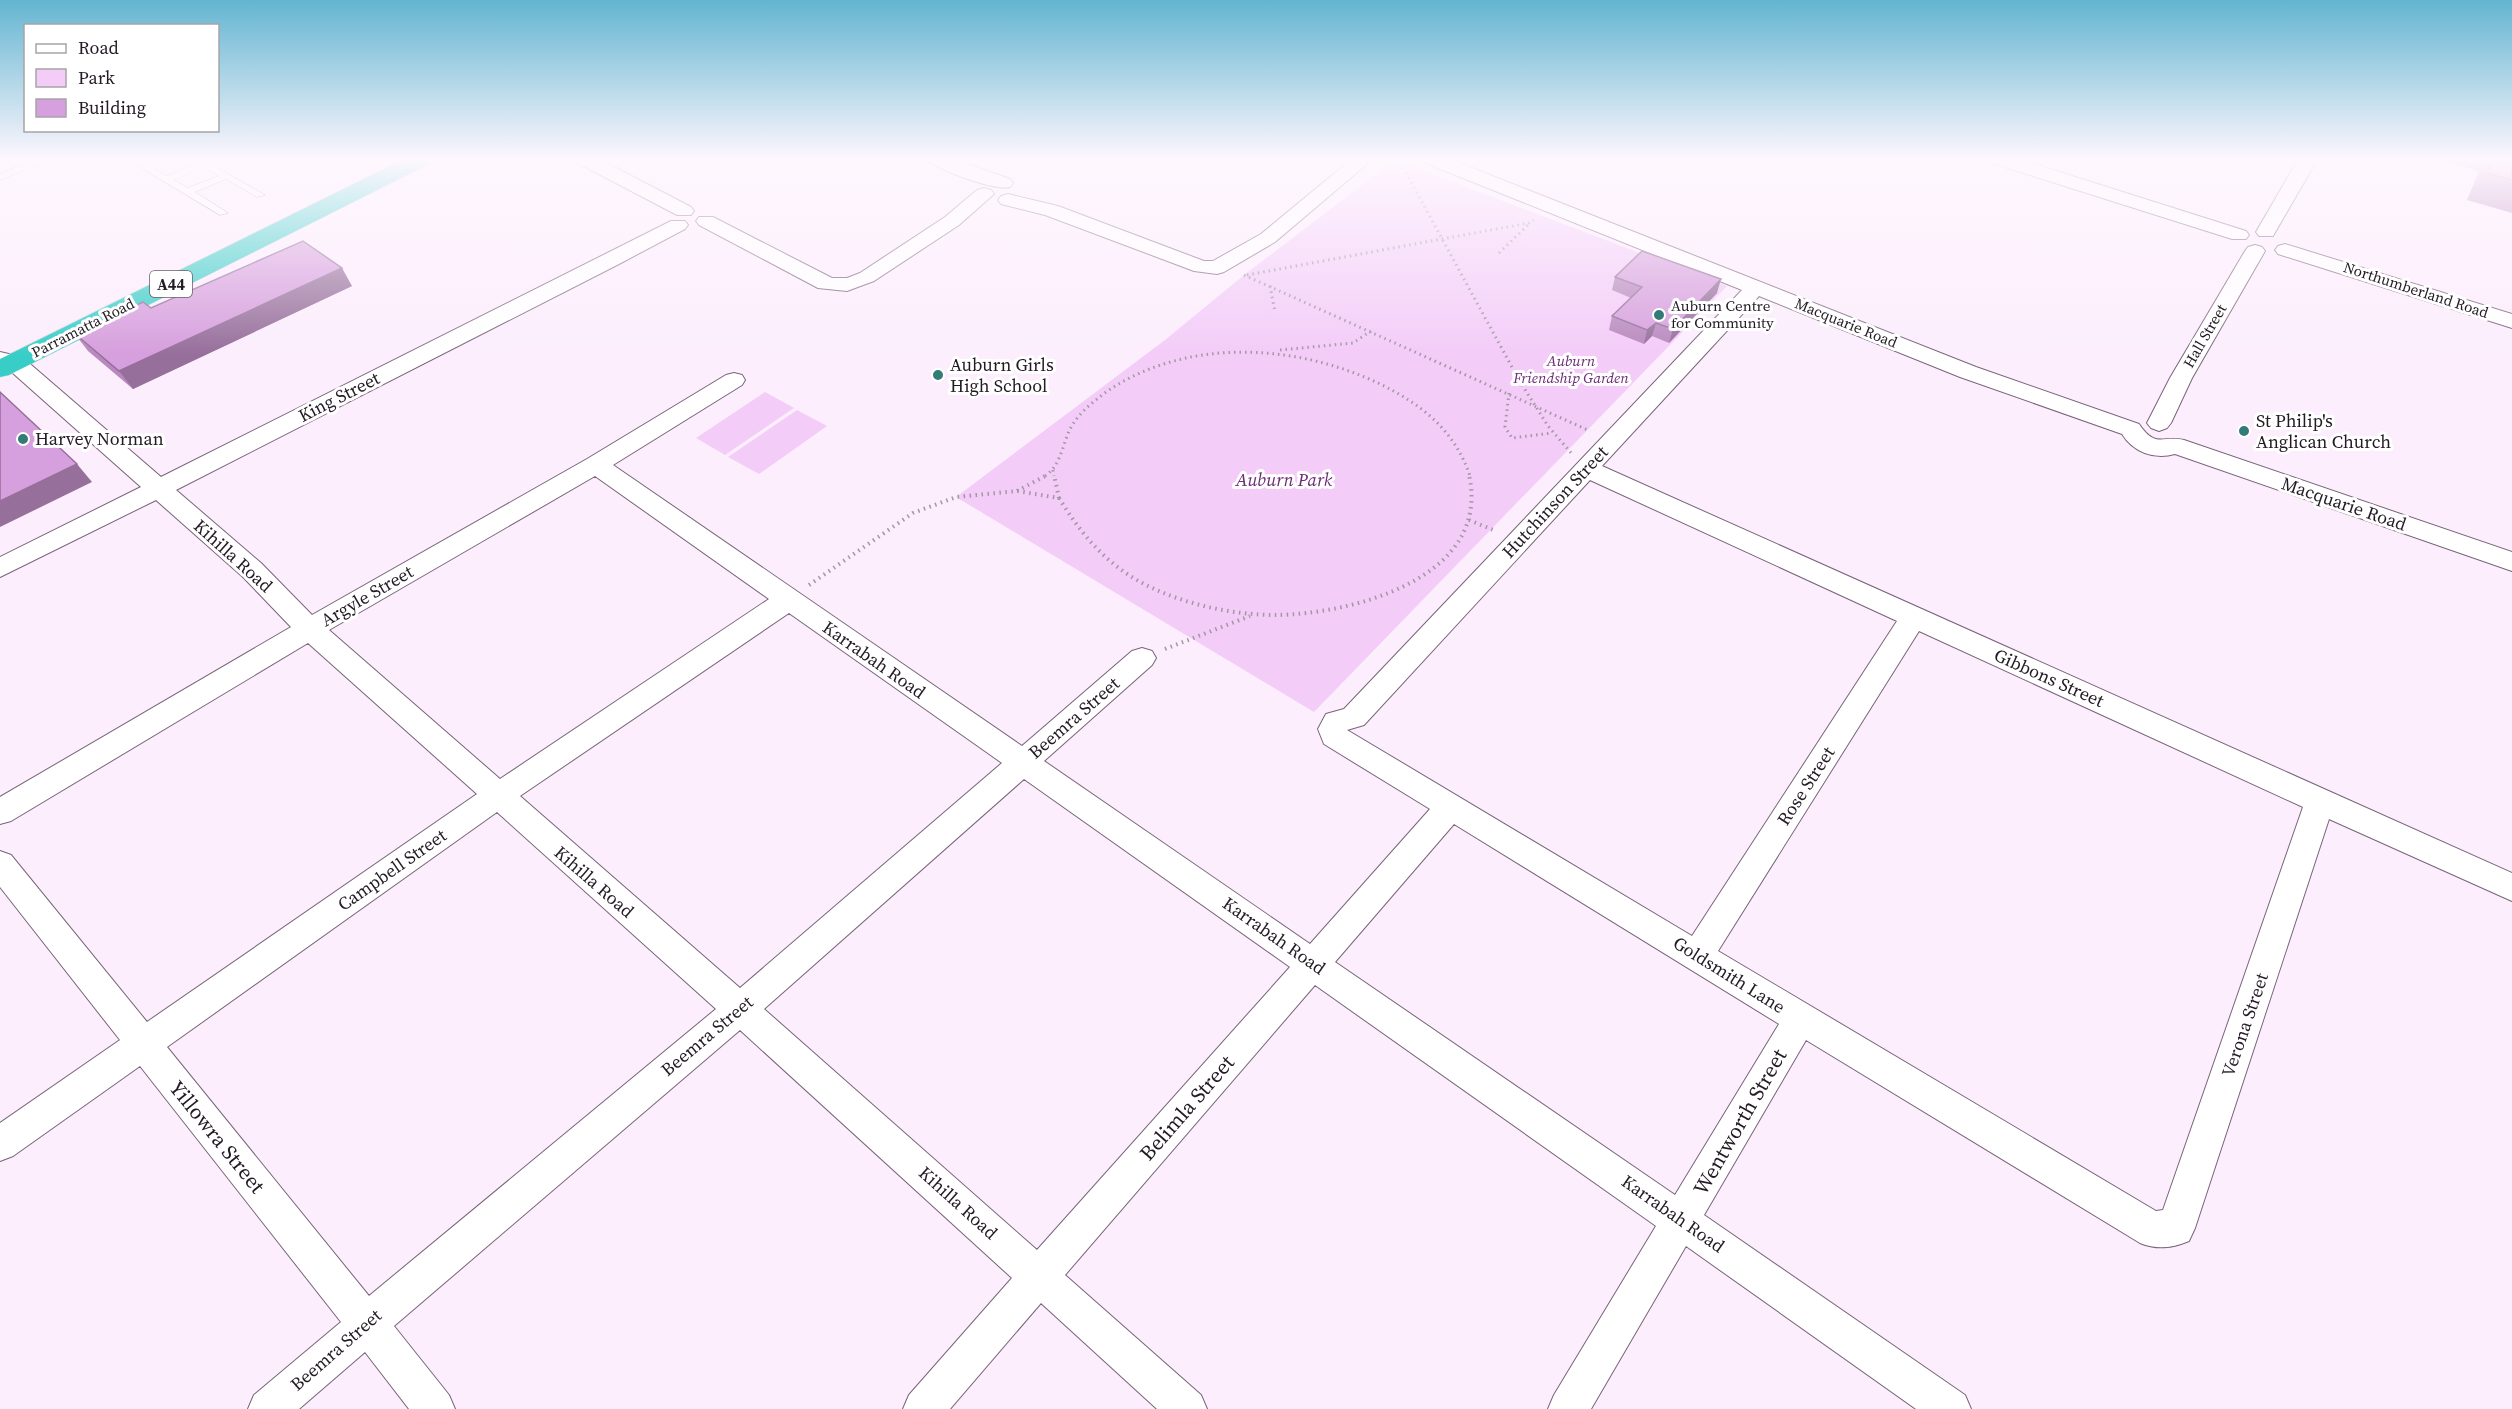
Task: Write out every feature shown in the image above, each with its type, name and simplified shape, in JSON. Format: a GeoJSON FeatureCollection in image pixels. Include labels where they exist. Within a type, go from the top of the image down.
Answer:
{"type":"FeatureCollection","features":[{"type":"Feature","properties":{"kind":"highway","name":"Parramatta Road"},"geometry":{"type":"LineString","coordinates":[[3,360],[265,224]]}},
{"type":"Feature","properties":{"kind":"highway","name":"Parramatta Road"},"geometry":{"type":"LineString","coordinates":[[3,360],[286,224]]}},
{"type":"Feature","properties":{"kind":"street","name":"King Street"},"geometry":{"type":"LineString","coordinates":[[0,568],[601,266],[671,224]]}},
{"type":"Feature","properties":{"kind":"street","name":"King Street"},"geometry":{"type":"LineString","coordinates":[[711,224],[826,283],[842,285],[858,282],[948,224]]}},
{"type":"Feature","properties":{"kind":"street"},"geometry":{"type":"LineString","coordinates":[[1085,224],[1126,240],[1135,248],[1202,277],[1222,277],[1263,250],[1268,238],[1285,224]]}},
{"type":"Feature","properties":{"kind":"street","name":"Macquarie Road"},"geometry":{"type":"LineString","coordinates":[[1596,224],[1968,372],[2131,429],[2136,438],[2149,446],[2164,449],[2175,446],[2512,562]]}},
{"type":"Feature","properties":{"kind":"street"},"geometry":{"type":"LineString","coordinates":[[2204,224],[2239,235],[2240,241],[2260,241]]}},
{"type":"Feature","properties":{"kind":"street","name":"Hall Street"},"geometry":{"type":"LineString","coordinates":[[2158,423],[2181,378],[2270,224]]}},
{"type":"Feature","properties":{"kind":"street","name":"Northumberland Road"},"geometry":{"type":"LineString","coordinates":[[2260,241],[2272,254],[2285,249],[2512,321]]}},
{"type":"Feature","properties":{"kind":"street","name":"Hutchinson Street"},"geometry":{"type":"LineString","coordinates":[[1354,717],[1756,287]]}},
{"type":"Feature","properties":{"kind":"street","name":"Kihilla Road"},"geometry":{"type":"LineString","coordinates":[[3,360],[252,570],[310,628],[497,797],[740,1009],[1187,1409]]}},
{"type":"Feature","properties":{"kind":"street","name":"Argyle Street"},"geometry":{"type":"LineString","coordinates":[[0,812],[310,628],[596,465],[734,380]]}},
{"type":"Feature","properties":{"kind":"street"},"geometry":{"type":"LineString","coordinates":[[2131,429],[2139,421],[2158,423],[2176,434],[2178,442],[2175,446]]}},
{"type":"Feature","properties":{"kind":"street","name":"Karrabah Road"},"geometry":{"type":"LineString","coordinates":[[596,465],[1314,963],[1951,1409]]}},
{"type":"Feature","properties":{"kind":"street","name":"Gibbons Street"},"geometry":{"type":"LineString","coordinates":[[1587,469],[2512,888]]}},
{"type":"Feature","properties":{"kind":"street","name":"Campbell Street"},"geometry":{"type":"LineString","coordinates":[[0,1144],[497,797],[788,600]]}},
{"type":"Feature","properties":{"kind":"street","name":"Rose Street"},"geometry":{"type":"LineString","coordinates":[[1698,954],[1914,617]]}},
{"type":"Feature","properties":{"kind":"street","name":"Beemra Street"},"geometry":{"type":"LineString","coordinates":[[268,1409],[740,1009],[1142,658]]}},
{"type":"Feature","properties":{"kind":"street","name":"Goldsmith Lane"},"geometry":{"type":"LineString","coordinates":[[1354,717],[1336,722],[1332,729],[1334,736],[1698,954],[1800,1020],[2153,1230]]}},
{"type":"Feature","properties":{"kind":"street","name":"Verona Street"},"geometry":{"type":"LineString","coordinates":[[2153,1230],[2176,1228],[2320,801]]}},
{"type":"Feature","properties":{"kind":"street","name":"Belimla Street"},"geometry":{"type":"LineString","coordinates":[[923,1409],[1451,806]]}},
{"type":"Feature","properties":{"kind":"street","name":"Yillowra Street"},"geometry":{"type":"LineString","coordinates":[[0,864],[435,1409]]}},
{"type":"Feature","properties":{"kind":"street","name":"Wentworth Street"},"geometry":{"type":"LineString","coordinates":[[1568,1409],[1800,1020]]}},
{"type":"Feature","properties":{"kind":"path"},"geometry":{"type":"LineString","coordinates":[[1432,224],[1533,406],[1552,434],[1587,469]]}},
{"type":"Feature","properties":{"kind":"path"},"geometry":{"type":"LineString","coordinates":[[1232,272],[1525,224]]}},
{"type":"Feature","properties":{"kind":"path"},"geometry":{"type":"LineString","coordinates":[[1499,253],[1528,224]]}},
{"type":"Feature","properties":{"kind":"path"},"geometry":{"type":"LineString","coordinates":[[1232,272],[1269,285],[1612,441]]}},
{"type":"Feature","properties":{"kind":"path"},"geometry":{"type":"LineString","coordinates":[[1269,285],[1275,312]]}},
{"type":"Feature","properties":{"kind":"path"},"geometry":{"type":"LineString","coordinates":[[1269,351],[1301,355],[1357,374],[1393,390],[1441,424],[1456,443],[1467,463],[1472,480],[1471,516],[1459,542],[1439,564],[1414,581],[1386,595],[1341,608],[1251,615],[1195,604],[1158,591],[1131,577],[1090,543],[1072,521],[1059,498],[1053,470],[1073,424],[1090,406],[1120,383],[1156,366],[1185,358],[1222,352],[1269,351],[1353,343],[1371,331]]}},
{"type":"Feature","properties":{"kind":"path"},"geometry":{"type":"LineString","coordinates":[[1509,393],[1505,427],[1512,438],[1552,434]]}},
{"type":"Feature","properties":{"kind":"path"},"geometry":{"type":"LineString","coordinates":[[1017,491],[1053,470]]}},
{"type":"Feature","properties":{"kind":"path"},"geometry":{"type":"LineString","coordinates":[[788,600],[913,513],[956,497],[1017,491],[1059,498]]}},
{"type":"Feature","properties":{"kind":"path"},"geometry":{"type":"LineString","coordinates":[[1142,658],[1251,615]]}},
{"type":"Feature","properties":{"kind":"green space","name":"Auburn Park"},"geometry":{"type":"Polygon","coordinates":[[[1311,224],[1563,224],[1727,286],[1314,712],[956,497],[1165,340],[1311,224]]]}},
{"type":"Feature","properties":{"kind":"green space"},"geometry":{"type":"Polygon","coordinates":[[[765,392],[794,408],[725,455],[696,438],[765,392]]]}},
{"type":"Feature","properties":{"kind":"green space"},"geometry":{"type":"Polygon","coordinates":[[[797,410],[827,426],[759,474],[728,457],[797,410]]]}},
{"type":"Feature","properties":{"kind":"building"},"geometry":{"type":"Polygon","coordinates":[[[303,241],[342,268],[119,371],[74,333],[143,302],[151,308],[303,241]]]}},
{"type":"Feature","properties":{"kind":"building","name":"Auburn Centre for Community"},"geometry":{"type":"Polygon","coordinates":[[[1642,251],[1721,279],[1673,329],[1656,323],[1647,330],[1612,316],[1642,287],[1615,277],[1642,251]]]}},
{"type":"Feature","properties":{"kind":"building","name":"Harvey Norman"},"geometry":{"type":"Polygon","coordinates":[[[0,392],[77,464],[0,501],[0,392]]]}},
{"type":"Feature","properties":{"kind":"place","name":"Auburn Centre for Community"},"geometry":{"type":"Point","coordinates":[1659,315]}},
{"type":"Feature","properties":{"kind":"place","name":"Auburn Girls High School"},"geometry":{"type":"Point","coordinates":[938,375]}},
{"type":"Feature","properties":{"kind":"place","name":"St Philip's Anglican Church"},"geometry":{"type":"Point","coordinates":[2244,431]}},
{"type":"Feature","properties":{"kind":"place","name":"Harvey Norman"},"geometry":{"type":"Point","coordinates":[23,439]}},
{"type":"Feature","properties":{"kind":"park label","name":"Auburn Friendship Garden"},"geometry":{"type":"Point","coordinates":[1571,370]}}]}
